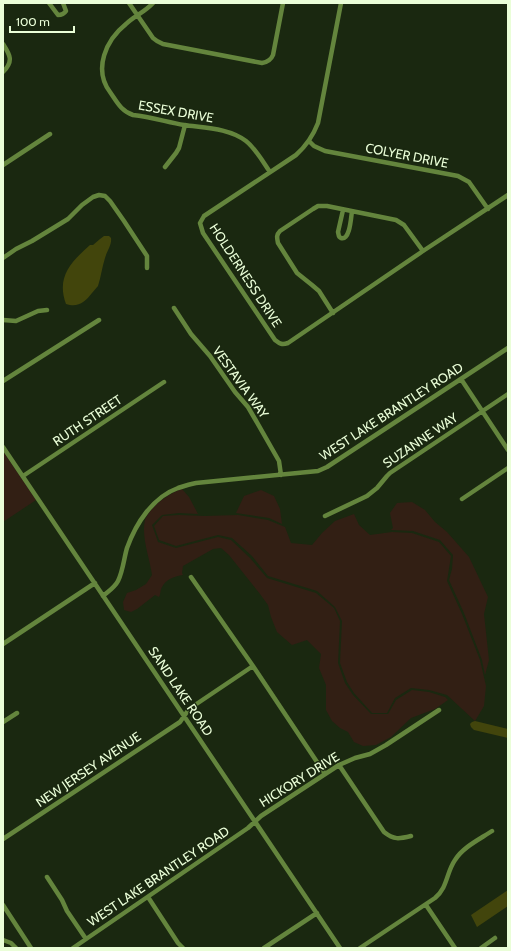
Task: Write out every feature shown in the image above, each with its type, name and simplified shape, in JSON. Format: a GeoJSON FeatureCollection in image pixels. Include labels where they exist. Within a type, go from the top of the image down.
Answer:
{"type":"FeatureCollection","features":[{"type":"Feature","properties":{"kind":"street"},"geometry":{"type":"LineString","coordinates":[[49,3],[58,15],[61,15],[66,11],[63,3]]}},
{"type":"Feature","properties":{"kind":"street"},"geometry":{"type":"LineString","coordinates":[[129,3],[154,38],[163,44],[262,63],[269,61],[272,58],[283,3]]}},
{"type":"Feature","properties":{"kind":"street","name":"ESSEX DRIVE"},"geometry":{"type":"LineString","coordinates":[[153,3],[120,29],[108,45],[104,54],[102,66],[103,77],[107,88],[126,113],[185,125],[215,129],[241,138],[250,144],[270,172]]}},
{"type":"Feature","properties":{"kind":"street","name":"HOLDERNESS DRIVE"},"geometry":{"type":"LineString","coordinates":[[341,3],[318,123],[309,141],[296,155],[204,216],[200,224],[203,233],[275,340],[283,344],[288,343],[508,195]]}},
{"type":"Feature","properties":{"kind":"street"},"geometry":{"type":"LineString","coordinates":[[3,44],[9,53],[10,61],[3,72]]}},
{"type":"Feature","properties":{"kind":"street"},"geometry":{"type":"LineString","coordinates":[[165,167],[176,153],[185,125]]}},
{"type":"Feature","properties":{"kind":"street"},"geometry":{"type":"LineString","coordinates":[[3,165],[50,134]]}},
{"type":"Feature","properties":{"kind":"street","name":"COLYER DRIVE"},"geometry":{"type":"LineString","coordinates":[[309,141],[314,146],[325,151],[458,176],[469,182],[488,209]]}},
{"type":"Feature","properties":{"kind":"street"},"geometry":{"type":"LineString","coordinates":[[3,258],[68,219],[82,205],[93,197],[99,195],[105,196],[110,201],[124,221],[146,256],[147,268]]}},
{"type":"Feature","properties":{"kind":"street"},"geometry":{"type":"LineString","coordinates":[[333,313],[318,291],[297,273],[278,243],[276,237],[280,231],[313,208],[318,206],[327,206],[396,220],[404,225],[423,251]]}},
{"type":"Feature","properties":{"kind":"street"},"geometry":{"type":"LineString","coordinates":[[344,210],[338,232],[341,238],[346,237],[349,233],[352,211]]}},
{"type":"Feature","properties":{"kind":"street","name":"VESTAVIA WAY"},"geometry":{"type":"LineString","coordinates":[[174,308],[191,334],[210,356],[235,392],[248,407],[279,461],[282,475]]}},
{"type":"Feature","properties":{"kind":"street"},"geometry":{"type":"LineString","coordinates":[[3,320],[16,321],[38,311],[46,310]]}},
{"type":"Feature","properties":{"kind":"street"},"geometry":{"type":"LineString","coordinates":[[3,381],[99,320]]}},
{"type":"Feature","properties":{"kind":"street","name":"WEST LAKE BRANTLEY ROAD"},"geometry":{"type":"LineString","coordinates":[[103,596],[114,587],[118,581],[130,541],[141,520],[149,509],[162,497],[177,488],[196,483],[282,475],[318,470],[327,467],[508,348]]}},
{"type":"Feature","properties":{"kind":"street"},"geometry":{"type":"LineString","coordinates":[[461,379],[508,450]]}},
{"type":"Feature","properties":{"kind":"street","name":"RUTH STREET"},"geometry":{"type":"LineString","coordinates":[[23,476],[164,382]]}},
{"type":"Feature","properties":{"kind":"street","name":"SUZANNE WAY"},"geometry":{"type":"LineString","coordinates":[[325,516],[374,492],[390,473],[508,394]]}},
{"type":"Feature","properties":{"kind":"street","name":"SAND LAKE ROAD"},"geometry":{"type":"LineString","coordinates":[[3,447],[340,948]]}},
{"type":"Feature","properties":{"kind":"street"},"geometry":{"type":"LineString","coordinates":[[462,499],[508,468]]}},
{"type":"Feature","properties":{"kind":"street"},"geometry":{"type":"LineString","coordinates":[[191,577],[253,666],[325,774]]}},
{"type":"Feature","properties":{"kind":"street"},"geometry":{"type":"LineString","coordinates":[[3,644],[95,583]]}},
{"type":"Feature","properties":{"kind":"street","name":"NEW JERSEY AVENUE"},"geometry":{"type":"LineString","coordinates":[[3,839],[178,723],[189,709],[253,666]]}},
{"type":"Feature","properties":{"kind":"street","name":"HICKORY DRIVE"},"geometry":{"type":"LineString","coordinates":[[255,822],[261,816],[339,765],[355,758],[370,754],[438,710]]}},
{"type":"Feature","properties":{"kind":"street"},"geometry":{"type":"LineString","coordinates":[[3,722],[17,713]]}},
{"type":"Feature","properties":{"kind":"street"},"geometry":{"type":"LineString","coordinates":[[339,765],[384,832],[394,838],[411,836]]}},
{"type":"Feature","properties":{"kind":"street","name":"WEST LAKE BRANTLEY ROAD"},"geometry":{"type":"LineString","coordinates":[[73,948],[255,822]]}},
{"type":"Feature","properties":{"kind":"street"},"geometry":{"type":"LineString","coordinates":[[360,948],[435,898],[443,889],[454,860],[459,854],[492,831]]}},
{"type":"Feature","properties":{"kind":"street"},"geometry":{"type":"LineString","coordinates":[[47,877],[86,939]]}},
{"type":"Feature","properties":{"kind":"street"},"geometry":{"type":"LineString","coordinates":[[148,897],[178,943],[183,948]]}},
{"type":"Feature","properties":{"kind":"street"},"geometry":{"type":"LineString","coordinates":[[3,905],[31,948]]}},
{"type":"Feature","properties":{"kind":"street"},"geometry":{"type":"LineString","coordinates":[[426,905],[455,948]]}},
{"type":"Feature","properties":{"kind":"street"},"geometry":{"type":"LineString","coordinates":[[264,948],[316,913]]}},
{"type":"Feature","properties":{"kind":"street"},"geometry":{"type":"LineString","coordinates":[[481,948],[495,938]]}},
{"type":"Feature","properties":{"kind":"street"},"geometry":{"type":"LineString","coordinates":[[3,940],[11,943],[16,948]]}},
{"type":"Feature","properties":{"kind":"shaded area"},"geometry":{"type":"Polygon","coordinates":[[[104,236],[109,236],[111,241],[98,286],[87,299],[78,305],[66,304],[63,294],[63,286],[67,271],[71,264],[83,251],[104,236]]]}},
{"type":"Feature","properties":{"kind":"shaded area"},"geometry":{"type":"Polygon","coordinates":[[[3,451],[36,500],[3,522],[3,451]]]}},
{"type":"Feature","properties":{"kind":"shaded area"},"geometry":{"type":"Polygon","coordinates":[[[182,489],[189,497],[198,514],[179,513],[162,515],[152,525],[158,542],[176,548],[218,537],[231,540],[250,558],[267,578],[316,593],[334,608],[340,621],[338,663],[345,683],[353,695],[371,714],[388,714],[396,700],[412,690],[429,692],[445,697],[448,700],[435,709],[411,718],[391,737],[376,745],[363,746],[354,742],[348,732],[340,728],[332,721],[326,710],[326,685],[319,668],[321,654],[307,640],[292,645],[277,632],[268,605],[229,555],[221,548],[213,549],[183,566],[183,575],[168,580],[161,588],[159,597],[155,595],[131,612],[124,610],[123,602],[127,593],[146,584],[152,575],[144,534],[145,520],[149,513],[161,501],[172,493],[182,489]]]}},
{"type":"Feature","properties":{"kind":"shaded area"},"geometry":{"type":"Polygon","coordinates":[[[261,490],[274,496],[280,509],[282,524],[269,518],[236,513],[244,496],[261,490]]]}},
{"type":"Feature","properties":{"kind":"shaded area"},"geometry":{"type":"Polygon","coordinates":[[[412,502],[425,510],[469,557],[488,597],[484,614],[489,660],[485,675],[482,660],[464,613],[449,580],[452,569],[453,555],[440,540],[413,531],[391,530],[393,528],[390,513],[397,503],[412,502]]]}},
{"type":"Feature","properties":{"kind":"shaded area"},"geometry":{"type":"Polygon","coordinates":[[[354,514],[359,525],[370,535],[392,532],[412,533],[439,542],[451,556],[447,581],[480,660],[486,686],[484,706],[475,721],[447,695],[429,690],[411,688],[395,698],[387,713],[372,713],[354,693],[347,682],[340,663],[342,621],[335,607],[317,591],[268,576],[252,556],[232,538],[218,535],[176,546],[159,540],[154,526],[163,516],[238,515],[268,520],[285,527],[291,543],[312,545],[335,521],[354,514]]]}},
{"type":"Feature","properties":{"kind":"shaded area"},"geometry":{"type":"Polygon","coordinates":[[[475,721],[508,729],[508,738],[474,730],[470,724],[475,721]]]}},
{"type":"Feature","properties":{"kind":"shaded area"},"geometry":{"type":"Polygon","coordinates":[[[508,890],[508,906],[477,927],[471,915],[508,890]]]}}]}
